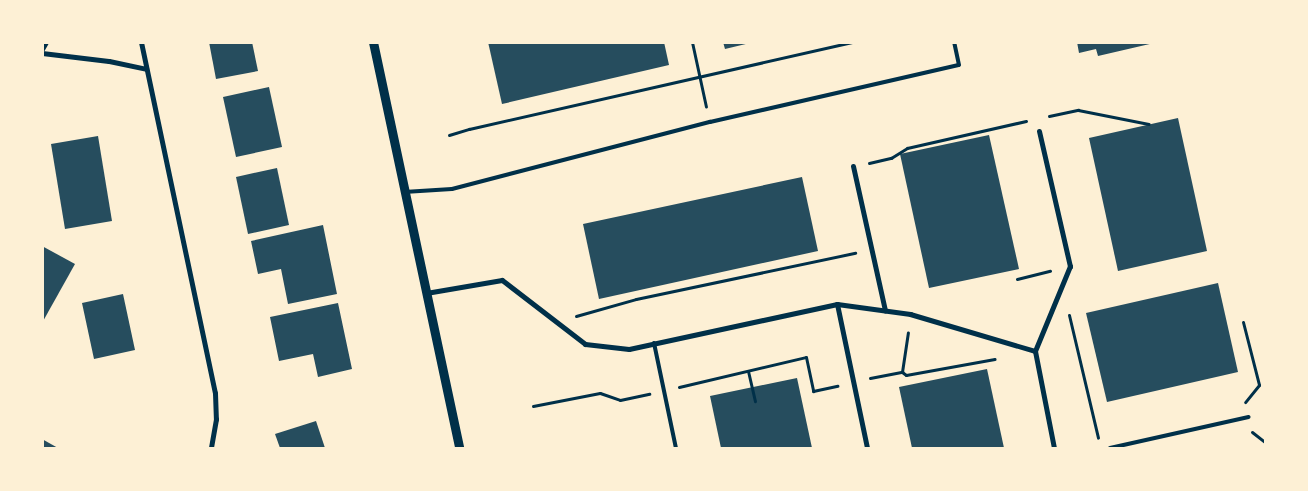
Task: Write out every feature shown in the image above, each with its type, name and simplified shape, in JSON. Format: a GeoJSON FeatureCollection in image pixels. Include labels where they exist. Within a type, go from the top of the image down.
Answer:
{"type":"FeatureCollection","features":[{"type":"Feature","properties":{"kind":"street"},"geometry":{"type":"LineString","coordinates":[[42,49],[46,42]]}},
{"type":"Feature","properties":{"kind":"street"},"geometry":{"type":"LineString","coordinates":[[141,42],[215,392],[216,419],[211,448]]}},
{"type":"Feature","properties":{"kind":"street"},"geometry":{"type":"LineString","coordinates":[[372,42],[459,448]]}},
{"type":"Feature","properties":{"kind":"street"},"geometry":{"type":"LineString","coordinates":[[42,53],[109,61],[146,69]]}},
{"type":"Feature","properties":{"kind":"street"},"geometry":{"type":"LineString","coordinates":[[1039,131],[1070,266],[1034,351],[1054,448]]}},
{"type":"Feature","properties":{"kind":"street"},"geometry":{"type":"LineString","coordinates":[[853,166],[885,310]]}},
{"type":"Feature","properties":{"kind":"street"},"geometry":{"type":"LineString","coordinates":[[426,293],[502,280],[584,344],[629,349],[836,304],[910,314],[1034,351]]}},
{"type":"Feature","properties":{"kind":"street"},"geometry":{"type":"LineString","coordinates":[[836,304],[867,448]]}},
{"type":"Feature","properties":{"kind":"lane"},"geometry":{"type":"LineString","coordinates":[[404,192],[452,190],[710,122],[958,65],[954,42]]}},
{"type":"Feature","properties":{"kind":"lane"},"geometry":{"type":"LineString","coordinates":[[654,343],[676,448]]}},
{"type":"Feature","properties":{"kind":"lane"},"geometry":{"type":"LineString","coordinates":[[1110,448],[1249,417]]}},
{"type":"Feature","properties":{"kind":"path"},"geometry":{"type":"LineString","coordinates":[[692,42],[710,122]]}},
{"type":"Feature","properties":{"kind":"path"},"geometry":{"type":"LineString","coordinates":[[448,135],[853,42]]}},
{"type":"Feature","properties":{"kind":"path"},"geometry":{"type":"LineString","coordinates":[[1043,118],[1078,110],[1148,124]]}},
{"type":"Feature","properties":{"kind":"path"},"geometry":{"type":"LineString","coordinates":[[853,166],[891,158],[907,148],[1034,120]]}},
{"type":"Feature","properties":{"kind":"path"},"geometry":{"type":"LineString","coordinates":[[556,322],[646,297],[843,254],[872,252]]}},
{"type":"Feature","properties":{"kind":"path"},"geometry":{"type":"LineString","coordinates":[[1017,279],[1070,266]]}},
{"type":"Feature","properties":{"kind":"path"},"geometry":{"type":"LineString","coordinates":[[1062,286],[1099,440]]}},
{"type":"Feature","properties":{"kind":"path"},"geometry":{"type":"LineString","coordinates":[[902,372],[910,314]]}},
{"type":"Feature","properties":{"kind":"path"},"geometry":{"type":"LineString","coordinates":[[1243,322],[1259,385],[1244,400],[1253,434],[1266,443]]}},
{"type":"Feature","properties":{"kind":"path"},"geometry":{"type":"LineString","coordinates":[[533,406],[600,393],[620,400],[806,358],[813,391],[902,372],[906,375],[1001,358]]}},
{"type":"Feature","properties":{"kind":"path"},"geometry":{"type":"LineString","coordinates":[[748,371],[755,401]]}},
{"type":"Feature","properties":{"kind":"building"},"geometry":{"type":"Polygon","coordinates":[[[209,42],[252,42],[258,71],[216,79],[209,42]]]}},
{"type":"Feature","properties":{"kind":"building"},"geometry":{"type":"Polygon","coordinates":[[[488,42],[664,42],[669,65],[502,104],[488,42]]]}},
{"type":"Feature","properties":{"kind":"building"},"geometry":{"type":"Polygon","coordinates":[[[723,42],[750,42],[750,43],[725,49],[723,42]]]}},
{"type":"Feature","properties":{"kind":"building"},"geometry":{"type":"Polygon","coordinates":[[[1077,42],[1154,43],[1098,56],[1096,49],[1079,53],[1077,42]]]}},
{"type":"Feature","properties":{"kind":"building"},"geometry":{"type":"Polygon","coordinates":[[[269,87],[282,147],[236,157],[223,97],[269,87]]]}},
{"type":"Feature","properties":{"kind":"building"},"geometry":{"type":"Polygon","coordinates":[[[1178,118],[1207,251],[1118,271],[1089,138],[1178,118]]]}},
{"type":"Feature","properties":{"kind":"building"},"geometry":{"type":"Polygon","coordinates":[[[989,135],[1019,269],[929,288],[900,154],[989,135]]]}},
{"type":"Feature","properties":{"kind":"building"},"geometry":{"type":"Polygon","coordinates":[[[98,136],[112,221],[65,229],[51,144],[98,136]]]}},
{"type":"Feature","properties":{"kind":"building"},"geometry":{"type":"Polygon","coordinates":[[[277,168],[289,225],[248,234],[236,177],[277,168]]]}},
{"type":"Feature","properties":{"kind":"building"},"geometry":{"type":"Polygon","coordinates":[[[802,177],[818,251],[599,299],[583,224],[802,177]]]}},
{"type":"Feature","properties":{"kind":"building"},"geometry":{"type":"Polygon","coordinates":[[[323,225],[337,294],[288,304],[281,269],[258,274],[251,241],[323,225]]]}},
{"type":"Feature","properties":{"kind":"building"},"geometry":{"type":"Polygon","coordinates":[[[42,246],[75,264],[42,323],[42,246]]]}},
{"type":"Feature","properties":{"kind":"building"},"geometry":{"type":"Polygon","coordinates":[[[1218,283],[1238,372],[1107,402],[1086,313],[1218,283]]]}},
{"type":"Feature","properties":{"kind":"building"},"geometry":{"type":"Polygon","coordinates":[[[123,294],[135,350],[94,359],[82,303],[123,294]]]}},
{"type":"Feature","properties":{"kind":"building"},"geometry":{"type":"Polygon","coordinates":[[[338,303],[352,369],[318,377],[313,354],[279,361],[270,317],[338,303]]]}},
{"type":"Feature","properties":{"kind":"building"},"geometry":{"type":"Polygon","coordinates":[[[987,369],[1004,448],[912,448],[899,387],[987,369]]]}},
{"type":"Feature","properties":{"kind":"building"},"geometry":{"type":"Polygon","coordinates":[[[797,378],[812,448],[721,448],[710,396],[797,378]]]}},
{"type":"Feature","properties":{"kind":"building"},"geometry":{"type":"Polygon","coordinates":[[[316,421],[325,448],[280,448],[275,434],[316,421]]]}},
{"type":"Feature","properties":{"kind":"building"},"geometry":{"type":"Polygon","coordinates":[[[42,439],[58,448],[42,448],[42,439]]]}}]}
